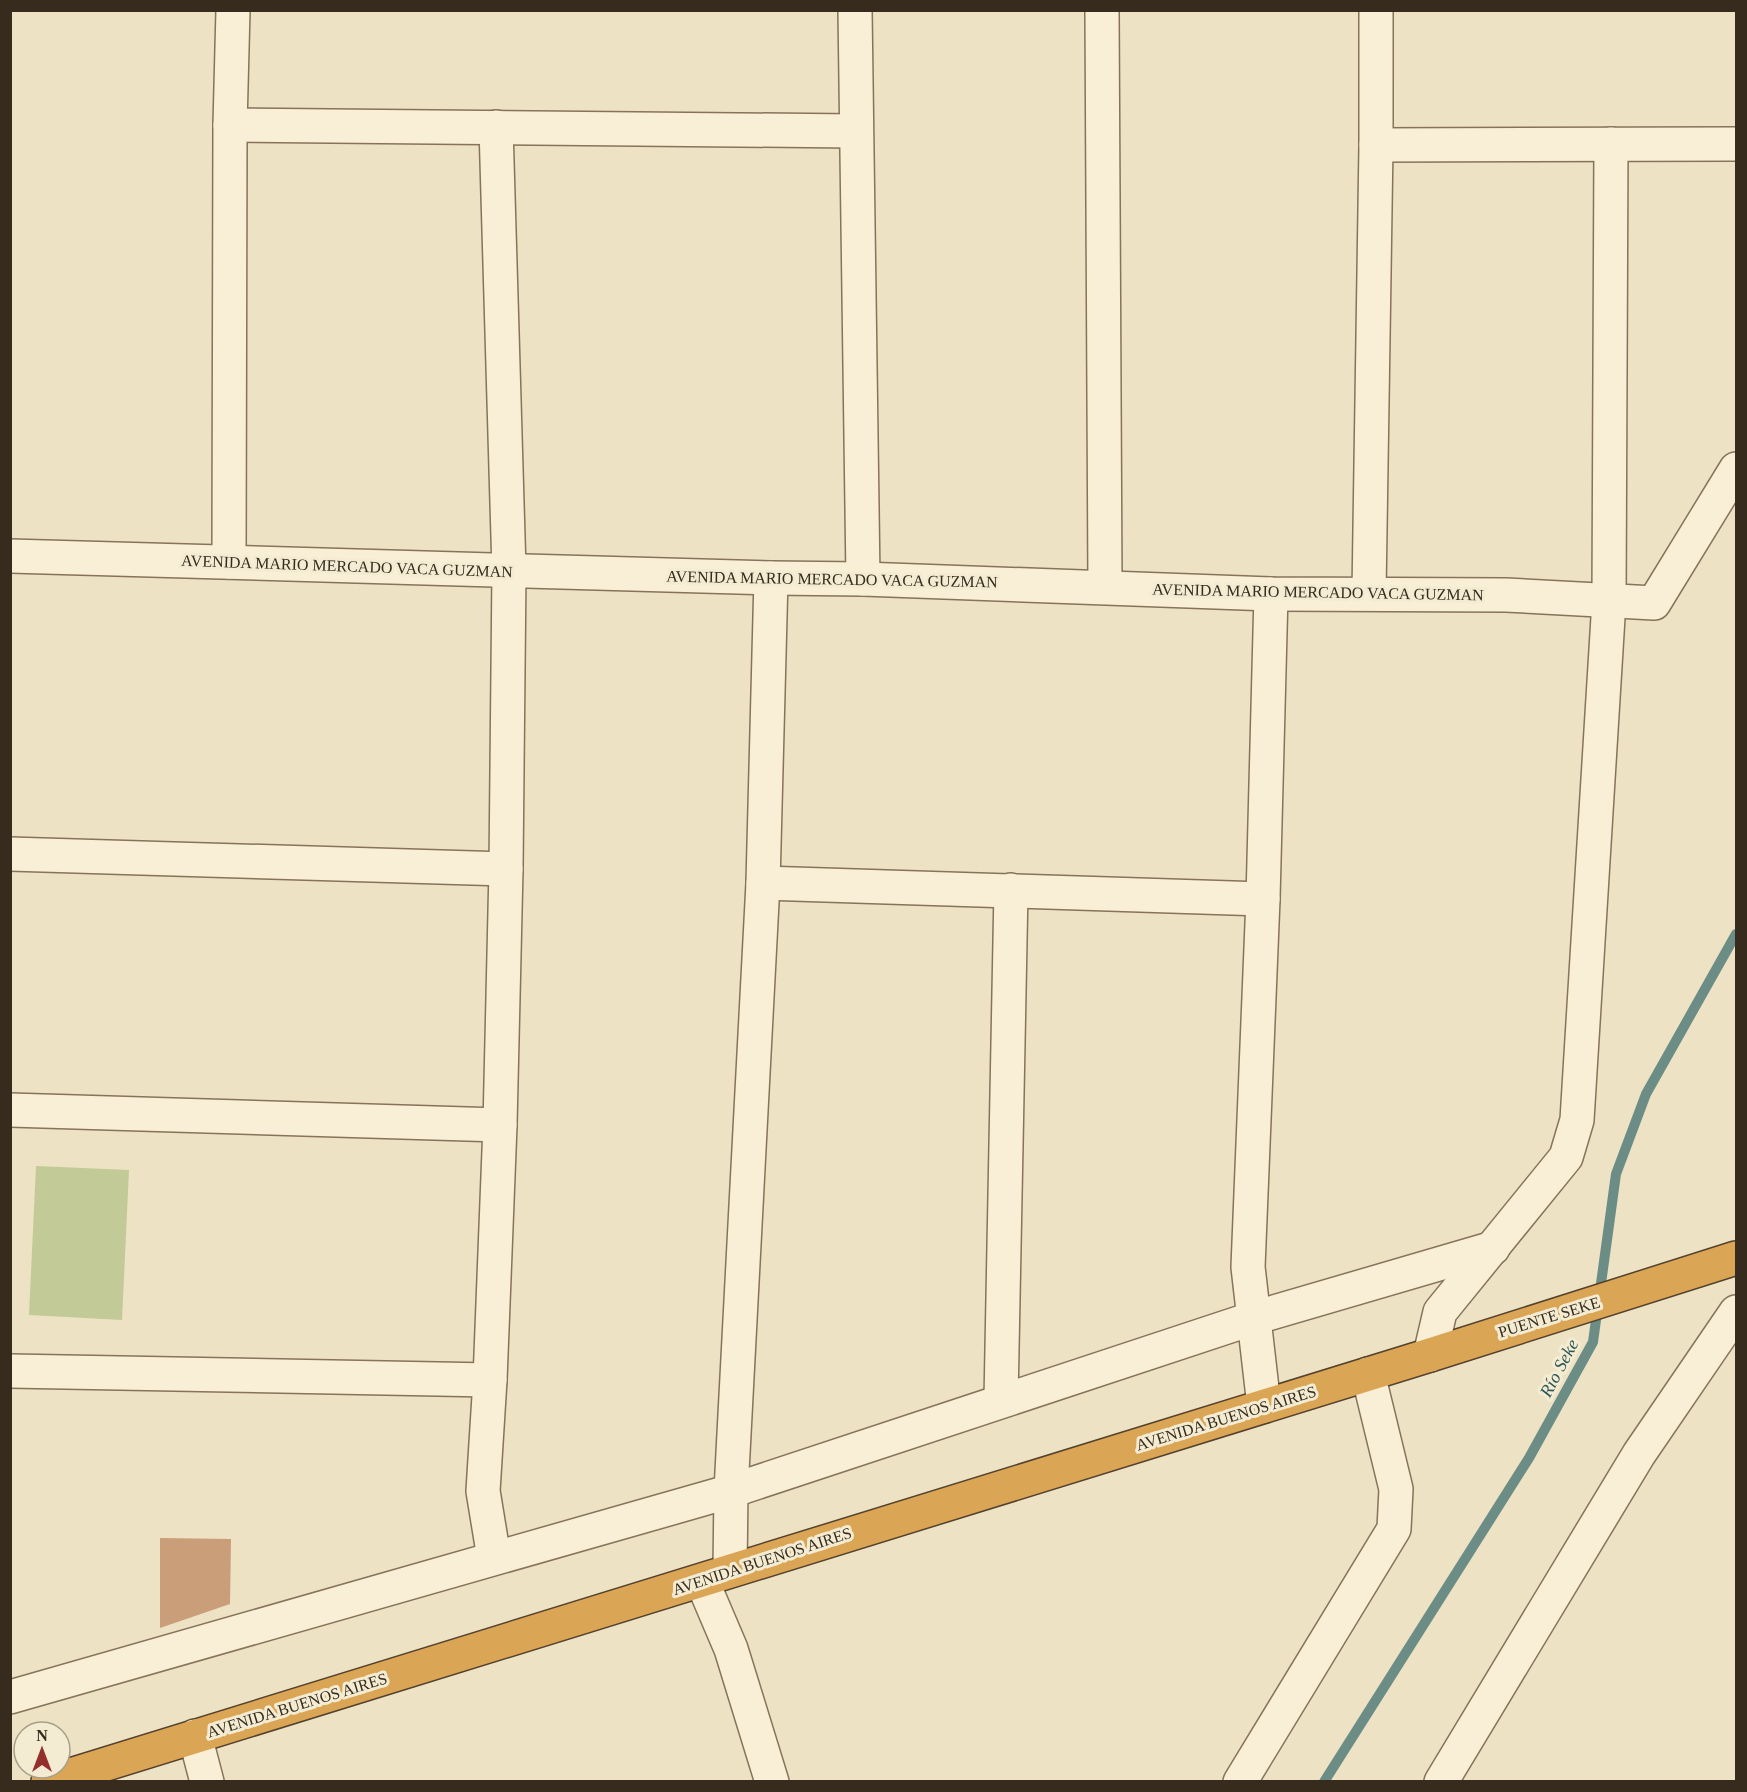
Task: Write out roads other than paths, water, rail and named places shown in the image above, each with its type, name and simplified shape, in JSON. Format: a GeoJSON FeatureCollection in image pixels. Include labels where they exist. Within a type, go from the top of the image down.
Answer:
{"type":"FeatureCollection","features":[{"type":"Feature","properties":{"kind":"highway","name":"PUENTE SEKE"},"geometry":{"type":"LineString","coordinates":[[1475,1341],[1737,1258]]}},
{"type":"Feature","properties":{"kind":"highway","name":"AVENIDA BUENOS AIRES"},"geometry":{"type":"LineString","coordinates":[[48,1782],[1475,1341]]}},
{"type":"Feature","properties":{"kind":"street"},"geometry":{"type":"LineString","coordinates":[[229,562],[230,125],[233,10]]}},
{"type":"Feature","properties":{"kind":"street"},"geometry":{"type":"LineString","coordinates":[[855,10],[863,579]]}},
{"type":"Feature","properties":{"kind":"street"},"geometry":{"type":"LineString","coordinates":[[1102,10],[1105,587]]}},
{"type":"Feature","properties":{"kind":"street"},"geometry":{"type":"LineString","coordinates":[[1369,593],[1376,10]]}},
{"type":"Feature","properties":{"kind":"street"},"geometry":{"type":"LineString","coordinates":[[230,125],[855,131]]}},
{"type":"Feature","properties":{"kind":"street"},"geometry":{"type":"LineString","coordinates":[[494,1558],[483,1491],[490,1380],[500,1125],[507,869],[509,571],[496,127]]}},
{"type":"Feature","properties":{"kind":"street"},"geometry":{"type":"LineString","coordinates":[[1430,1355],[1440,1312],[1566,1157],[1577,1120],[1609,601],[1611,144]]}},
{"type":"Feature","properties":{"kind":"street"},"geometry":{"type":"LineString","coordinates":[[1376,145],[1737,144]]}},
{"type":"Feature","properties":{"kind":"street","name":"AVENIDA MARIO MERCADO VACA GUZMAN"},"geometry":{"type":"LineString","coordinates":[[10,556],[863,579],[1271,594],[1506,595],[1654,603],[1737,469]]}},
{"type":"Feature","properties":{"kind":"street"},"geometry":{"type":"LineString","coordinates":[[771,578],[763,883],[731,1491],[716,1575],[731,1648],[772,1782]]}},
{"type":"Feature","properties":{"kind":"street"},"geometry":{"type":"LineString","coordinates":[[1264,1406],[1248,1267],[1263,899],[1271,594]]}},
{"type":"Feature","properties":{"kind":"street"},"geometry":{"type":"LineString","coordinates":[[10,854],[507,869]]}},
{"type":"Feature","properties":{"kind":"street"},"geometry":{"type":"LineString","coordinates":[[763,883],[1263,899]]}},
{"type":"Feature","properties":{"kind":"street"},"geometry":{"type":"LineString","coordinates":[[1001,1400],[1011,890]]}},
{"type":"Feature","properties":{"kind":"street"},"geometry":{"type":"LineString","coordinates":[[10,1110],[500,1125]]}},
{"type":"Feature","properties":{"kind":"street"},"geometry":{"type":"LineString","coordinates":[[10,1697],[731,1491],[1254,1318],[1493,1248]]}},
{"type":"Feature","properties":{"kind":"street"},"geometry":{"type":"LineString","coordinates":[[1441,1782],[1639,1454],[1737,1312]]}},
{"type":"Feature","properties":{"kind":"street"},"geometry":{"type":"LineString","coordinates":[[10,1371],[490,1380]]}},
{"type":"Feature","properties":{"kind":"street"},"geometry":{"type":"LineString","coordinates":[[1240,1782],[1394,1529],[1396,1489],[1368,1374]]}},
{"type":"Feature","properties":{"kind":"street"},"geometry":{"type":"LineString","coordinates":[[195,1736],[207,1782]]}},
{"type":"Feature","properties":{"kind":"waterway","name":"Río Seke"},"geometry":{"type":"LineString","coordinates":[[1324,1782],[1529,1458],[1593,1342],[1616,1174],[1646,1094],[1736,934]]}}]}
